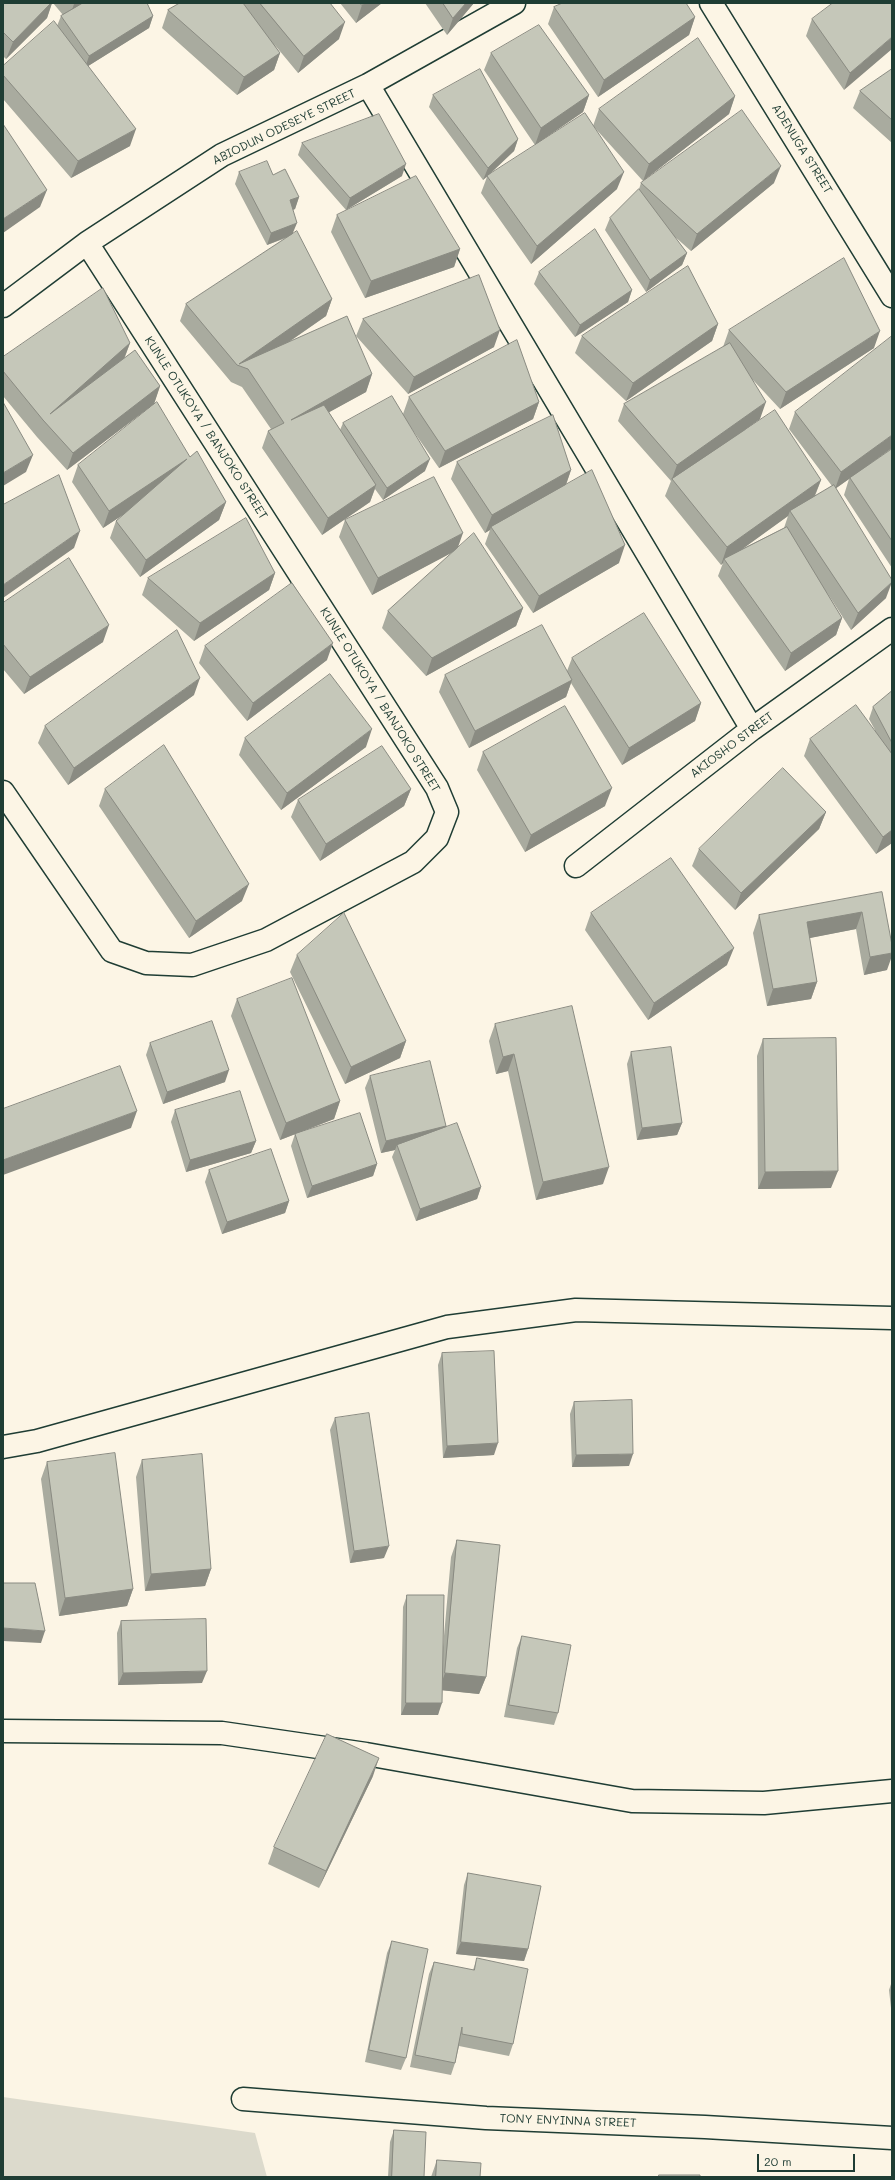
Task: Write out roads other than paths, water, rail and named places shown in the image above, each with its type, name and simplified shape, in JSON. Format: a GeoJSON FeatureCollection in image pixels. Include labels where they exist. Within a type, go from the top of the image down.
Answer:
{"type":"FeatureCollection","features":[{"type":"Feature","properties":{"kind":"street","name":"ABIODUN ODESEYE STREET"},"geometry":{"type":"LineString","coordinates":[[3,306],[87,243],[222,155],[368,85],[514,3]]}},
{"type":"Feature","properties":{"kind":"street","name":"ADENUGA STREET"},"geometry":{"type":"LineString","coordinates":[[711,3],[892,296]]}},
{"type":"Feature","properties":{"kind":"street"},"geometry":{"type":"LineString","coordinates":[[368,85],[752,729]]}},
{"type":"Feature","properties":{"kind":"street","name":"KUNLE OTUKOYA / BANJOKO STREET"},"geometry":{"type":"LineString","coordinates":[[3,792],[112,952],[146,963],[192,965],[266,940],[413,862],[437,838],[447,812],[437,788],[87,243]]}},
{"type":"Feature","properties":{"kind":"street","name":"AKIOSHO STREET"},"geometry":{"type":"LineString","coordinates":[[576,866],[752,729],[892,629]]}},
{"type":"Feature","properties":{"kind":"street"},"geometry":{"type":"LineString","coordinates":[[3,1446],[37,1441],[447,1327],[576,1310],[892,1318]]}},
{"type":"Feature","properties":{"kind":"street"},"geometry":{"type":"LineString","coordinates":[[3,1731],[222,1733],[366,1754],[632,1801],[764,1804],[892,1791]]}},
{"type":"Feature","properties":{"kind":"street","name":"TONY ENYINNA STREET"},"geometry":{"type":"LineString","coordinates":[[243,2099],[486,2118],[697,2126],[892,2138]]}}]}
